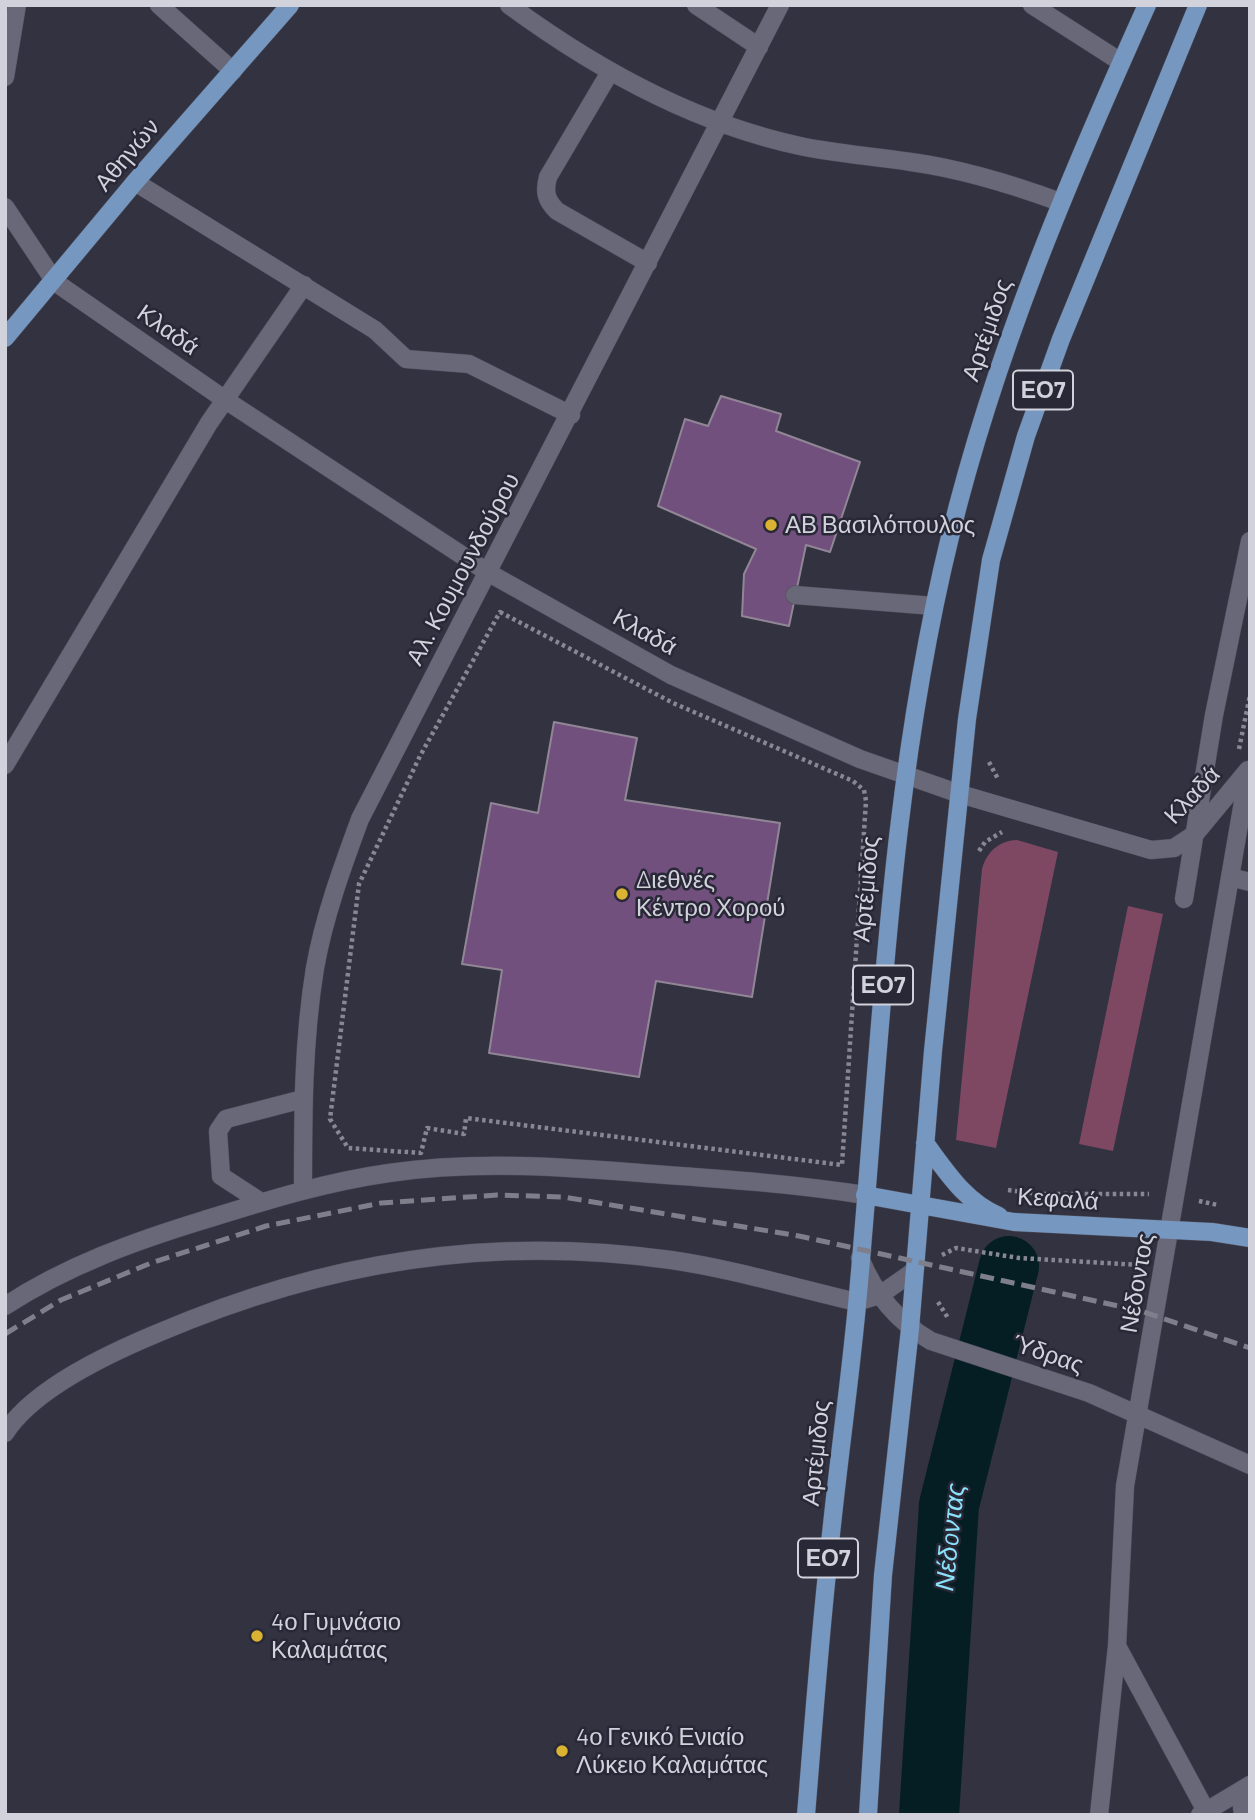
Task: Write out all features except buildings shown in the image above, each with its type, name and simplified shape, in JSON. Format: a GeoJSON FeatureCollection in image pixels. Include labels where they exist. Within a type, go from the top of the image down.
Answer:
{"type":"FeatureCollection","features":[{"type":"Feature","properties":{"kind":"main road","name":"Αθηνών"},"geometry":{"type":"LineString","coordinates":[[5,338],[55,282],[135,182],[290,5]]}},
{"type":"Feature","properties":{"kind":"main road","name":"Αρτέμιδος"},"geometry":{"type":"LineString","coordinates":[[806,1815],[827,1565],[857,1302],[890,893],[913,709],[934,606],[989,398],[1060,202],[1147,5]]}},
{"type":"Feature","properties":{"kind":"main road","name":"ΕΟ7"},"geometry":{"type":"LineString","coordinates":[[868,1815],[883,1575],[910,1329],[925,1143],[967,719],[991,560],[1026,436],[1061,339],[1198,5]]}},
{"type":"Feature","properties":{"kind":"main road"},"geometry":{"type":"LineString","coordinates":[[925,1143],[969,1206]]}},
{"type":"Feature","properties":{"kind":"main road"},"geometry":{"type":"LineString","coordinates":[[865,1195],[919,1206],[969,1206]]}},
{"type":"Feature","properties":{"kind":"main road","name":"Κεφαλά"},"geometry":{"type":"LineString","coordinates":[[969,1206],[1014,1222],[1212,1231],[1250,1238]]}},
{"type":"Feature","properties":{"kind":"street"},"geometry":{"type":"LineString","coordinates":[[5,77],[17,5]]}},
{"type":"Feature","properties":{"kind":"street"},"geometry":{"type":"LineString","coordinates":[[159,5],[233,71]]}},
{"type":"Feature","properties":{"kind":"street"},"geometry":{"type":"LineString","coordinates":[[509,5],[561,43],[610,72],[720,122],[797,146],[971,173],[1060,202]]}},
{"type":"Feature","properties":{"kind":"street"},"geometry":{"type":"LineString","coordinates":[[696,5],[759,47]]}},
{"type":"Feature","properties":{"kind":"street","name":"Αλ. Κουμουνδούρου"},"geometry":{"type":"LineString","coordinates":[[303,1189],[303,1099],[315,969],[340,874],[371,794],[571,415],[780,5]]}},
{"type":"Feature","properties":{"kind":"street"},"geometry":{"type":"LineString","coordinates":[[1032,5],[1121,62]]}},
{"type":"Feature","properties":{"kind":"street"},"geometry":{"type":"LineString","coordinates":[[610,72],[548,177],[545,190],[548,202],[557,211],[648,263]]}},
{"type":"Feature","properties":{"kind":"street"},"geometry":{"type":"LineString","coordinates":[[135,182],[375,330],[407,359],[469,364],[571,415]]}},
{"type":"Feature","properties":{"kind":"street"},"geometry":{"type":"LineString","coordinates":[[5,207],[55,282]]}},
{"type":"Feature","properties":{"kind":"street","name":"Κλαδά"},"geometry":{"type":"LineString","coordinates":[[55,282],[224,399],[489,573],[671,675],[904,775],[1151,850],[1174,848],[1195,834],[1249,766]]}},
{"type":"Feature","properties":{"kind":"street"},"geometry":{"type":"LineString","coordinates":[[5,765],[224,399],[304,285]]}},
{"type":"Feature","properties":{"kind":"street"},"geometry":{"type":"LineString","coordinates":[[1184,900],[1214,715],[1250,541]]}},
{"type":"Feature","properties":{"kind":"street"},"geometry":{"type":"LineString","coordinates":[[795,595],[934,606]]}},
{"type":"Feature","properties":{"kind":"street","name":"Νέδοντος"},"geometry":{"type":"LineString","coordinates":[[1099,1815],[1117,1646],[1125,1486],[1249,766]]}},
{"type":"Feature","properties":{"kind":"street"},"geometry":{"type":"LineString","coordinates":[[1230,877],[1250,882]]}},
{"type":"Feature","properties":{"kind":"street"},"geometry":{"type":"LineString","coordinates":[[261,1202],[221,1176],[218,1131],[226,1119],[303,1099]]}},
{"type":"Feature","properties":{"kind":"street"},"geometry":{"type":"LineString","coordinates":[[5,1306],[27,1292],[131,1242],[303,1189],[388,1173],[468,1165],[594,1169],[801,1185],[865,1195]]}},
{"type":"Feature","properties":{"kind":"street"},"geometry":{"type":"LineString","coordinates":[[5,1433],[61,1380],[122,1348],[197,1316],[334,1272],[422,1256],[506,1250],[610,1254],[673,1261],[857,1302],[880,1295],[914,1271]]}},
{"type":"Feature","properties":{"kind":"street","name":"Ύδρας"},"geometry":{"type":"LineString","coordinates":[[860,1258],[880,1295],[910,1329],[931,1341],[1060,1382],[1139,1413],[1250,1465]]}},
{"type":"Feature","properties":{"kind":"street"},"geometry":{"type":"LineString","coordinates":[[1117,1646],[1203,1813],[1246,1791]]}},
{"type":"Feature","properties":{"kind":"street"},"geometry":{"type":"LineString","coordinates":[[1243,1815],[1246,1791]]}},
{"type":"Feature","properties":{"kind":"path"},"geometry":{"type":"LineString","coordinates":[[500,612],[673,703],[853,781],[864,790],[866,801],[842,1165],[466,1118],[464,1134],[428,1128],[421,1153],[348,1148],[330,1119],[359,884],[420,756],[500,612]]}},
{"type":"Feature","properties":{"kind":"path"},"geometry":{"type":"LineString","coordinates":[[987,757],[998,780]]}},
{"type":"Feature","properties":{"kind":"path"},"geometry":{"type":"LineString","coordinates":[[978,858],[985,842],[1004,831]]}},
{"type":"Feature","properties":{"kind":"path"},"geometry":{"type":"LineString","coordinates":[[1000,1188],[1039,1194],[1139,1194]]}},
{"type":"Feature","properties":{"kind":"path"},"geometry":{"type":"LineString","coordinates":[[965,1249],[1049,1260],[1165,1265]]}},
{"type":"Feature","properties":{"kind":"shaded area"},"geometry":{"type":"Polygon","coordinates":[[[1017,840],[1058,852],[996,1148],[956,1140],[982,869],[994,848],[1017,840]]]}},
{"type":"Feature","properties":{"kind":"shaded area"},"geometry":{"type":"Polygon","coordinates":[[[1128,906],[1163,914],[1113,1151],[1079,1144],[1128,906]]]}},
{"type":"Feature","properties":{"kind":"waterway","name":"Νέδoντας"},"geometry":{"type":"LineString","coordinates":[[929,1815],[949,1505],[1009,1266]]}},
{"type":"Feature","properties":{"kind":"railway"},"geometry":{"type":"LineString","coordinates":[[5,1334],[61,1300],[151,1263],[266,1226],[381,1203],[497,1195],[563,1197],[799,1236],[1141,1311],[1250,1348]]}},
{"type":"Feature","properties":{"kind":"place","name":"ΑΒ Βασιλόπουλος"},"geometry":{"type":"Point","coordinates":[771,525]}},
{"type":"Feature","properties":{"kind":"place","name":"Διεθνές Κέντρο Χορού"},"geometry":{"type":"Point","coordinates":[622,894]}},
{"type":"Feature","properties":{"kind":"place","name":"4ο Γυμνάσιο Καλαμάτας"},"geometry":{"type":"Point","coordinates":[257,1636]}},
{"type":"Feature","properties":{"kind":"place","name":"4ο Γενικό Ενιαίο Λύκειο Καλαμάτας"},"geometry":{"type":"Point","coordinates":[562,1751]}}]}
